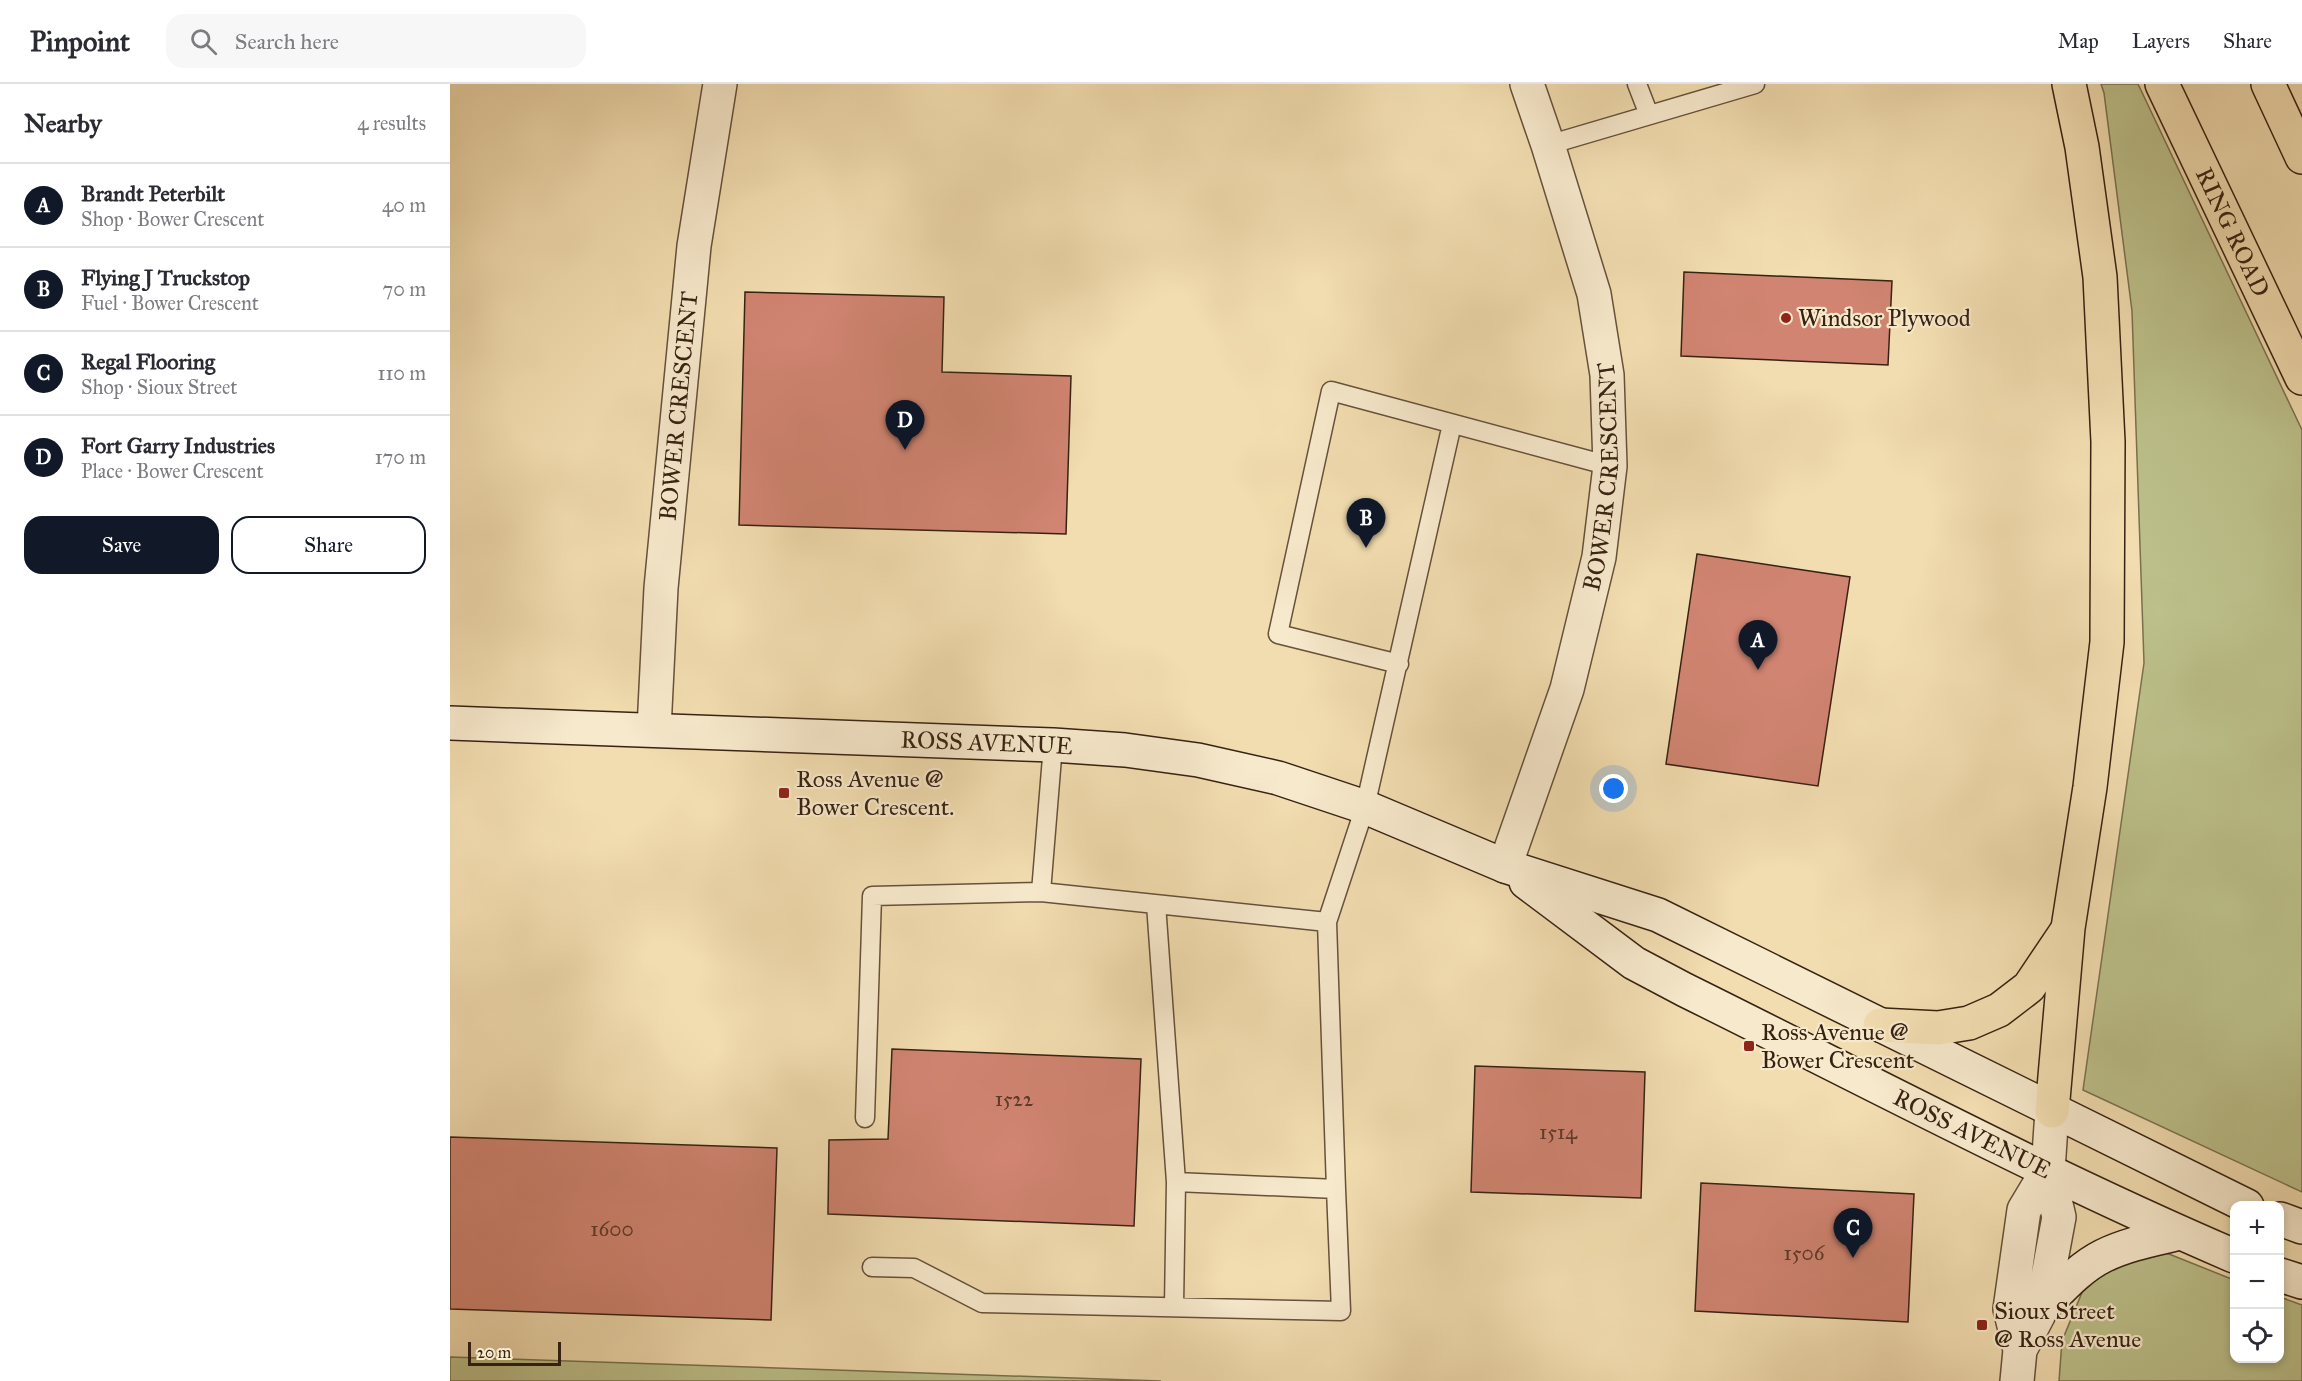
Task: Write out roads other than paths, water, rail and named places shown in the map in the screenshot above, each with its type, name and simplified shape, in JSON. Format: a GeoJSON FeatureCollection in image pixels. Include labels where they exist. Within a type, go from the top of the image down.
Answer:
{"type":"FeatureCollection","features":[{"type":"Feature","properties":{"kind":"highway"},"geometry":{"type":"LineString","coordinates":[[2052,1111],[2068,928],[2090,787],[2107,642],[2109,442],[2100,276],[2082,147],[2070,84]]}},
{"type":"Feature","properties":{"kind":"highway","name":"RING ROAD"},"geometry":{"type":"LineString","coordinates":[[2162,84],[2302,378]]}},
{"type":"Feature","properties":{"kind":"highway"},"geometry":{"type":"LineString","coordinates":[[2268,84],[2302,157]]}},
{"type":"Feature","properties":{"kind":"highway"},"geometry":{"type":"LineString","coordinates":[[1880,1025],[1938,1028],[1969,1023],[1999,1010],[2029,987],[2068,928]]}},
{"type":"Feature","properties":{"kind":"main road","name":"BOWER CRESCENT"},"geometry":{"type":"LineString","coordinates":[[654,729],[661,588],[694,246],[720,84]]}},
{"type":"Feature","properties":{"kind":"main road","name":"BOWER CRESCENT"},"geometry":{"type":"LineString","coordinates":[[1505,866],[1568,689],[1599,557],[1610,466],[1607,375],[1594,294],[1527,84]]}},
{"type":"Feature","properties":{"kind":"main road","name":"ROSS AVENUE"},"geometry":{"type":"LineString","coordinates":[[450,723],[1053,745],[1125,750],[1197,760],[1278,778],[1365,807],[1505,866],[1658,915],[2237,1201]]}},
{"type":"Feature","properties":{"kind":"main road","name":"ROSS AVENUE"},"geometry":{"type":"LineString","coordinates":[[1505,866],[1634,963],[2048,1170],[2180,1233],[2233,1255]]}},
{"type":"Feature","properties":{"kind":"main road"},"geometry":{"type":"LineString","coordinates":[[2018,1365],[2042,1308],[2060,1217],[2048,1170],[2052,1111]]}},
{"type":"Feature","properties":{"kind":"main road"},"geometry":{"type":"LineString","coordinates":[[2018,1365],[2010,1309],[2024,1210],[2048,1170]]}},
{"type":"Feature","properties":{"kind":"main road"},"geometry":{"type":"LineString","coordinates":[[2284,1220],[2302,1227]]}},
{"type":"Feature","properties":{"kind":"main road"},"geometry":{"type":"LineString","coordinates":[[2042,1308],[2073,1276],[2103,1256],[2138,1243],[2180,1233]]}},
{"type":"Feature","properties":{"kind":"main road"},"geometry":{"type":"LineString","coordinates":[[2284,1276],[2302,1282]]}},
{"type":"Feature","properties":{"kind":"lane"},"geometry":{"type":"LineString","coordinates":[[1637,84],[1649,116]]}},
{"type":"Feature","properties":{"kind":"lane"},"geometry":{"type":"LineString","coordinates":[[1548,145],[1755,84]]}},
{"type":"Feature","properties":{"kind":"lane"},"geometry":{"type":"LineString","coordinates":[[1398,664],[1278,634],[1331,391],[1610,466]]}},
{"type":"Feature","properties":{"kind":"lane"},"geometry":{"type":"LineString","coordinates":[[872,1268],[914,1268],[982,1303],[1341,1311],[1327,922],[1365,807],[1452,424]]}},
{"type":"Feature","properties":{"kind":"lane"},"geometry":{"type":"LineString","coordinates":[[1041,892],[1053,745]]}},
{"type":"Feature","properties":{"kind":"lane"},"geometry":{"type":"LineString","coordinates":[[865,1118],[872,896],[1041,892],[1327,922]]}},
{"type":"Feature","properties":{"kind":"lane"},"geometry":{"type":"LineString","coordinates":[[1156,904],[1176,1182],[1174,1306]]}},
{"type":"Feature","properties":{"kind":"lane"},"geometry":{"type":"LineString","coordinates":[[1176,1182],[1336,1189]]}},
{"type":"Feature","properties":{"kind":"place","name":"Windsor Plywood"},"geometry":{"type":"Point","coordinates":[1786,318]}},
{"type":"Feature","properties":{"kind":"place","name":"Fort Garry Industries"},"geometry":{"type":"Point","coordinates":[905,450]}},
{"type":"Feature","properties":{"kind":"place","name":"Flying J Truckstop"},"geometry":{"type":"Point","coordinates":[1366,548]}},
{"type":"Feature","properties":{"kind":"place","name":"Brandt Peterbilt"},"geometry":{"type":"Point","coordinates":[1758,670]}},
{"type":"Feature","properties":{"kind":"place","name":"Ross Avenue @ Bower Crescent."},"geometry":{"type":"Point","coordinates":[784,793]}},
{"type":"Feature","properties":{"kind":"place","name":"Ross Avenue @ Bower Crescent"},"geometry":{"type":"Point","coordinates":[1749,1046]}},
{"type":"Feature","properties":{"kind":"place","name":"Regal Flooring"},"geometry":{"type":"Point","coordinates":[1853,1258]}},
{"type":"Feature","properties":{"kind":"place","name":"Sioux Street @ Ross Avenue"},"geometry":{"type":"Point","coordinates":[1982,1325]}}]}
